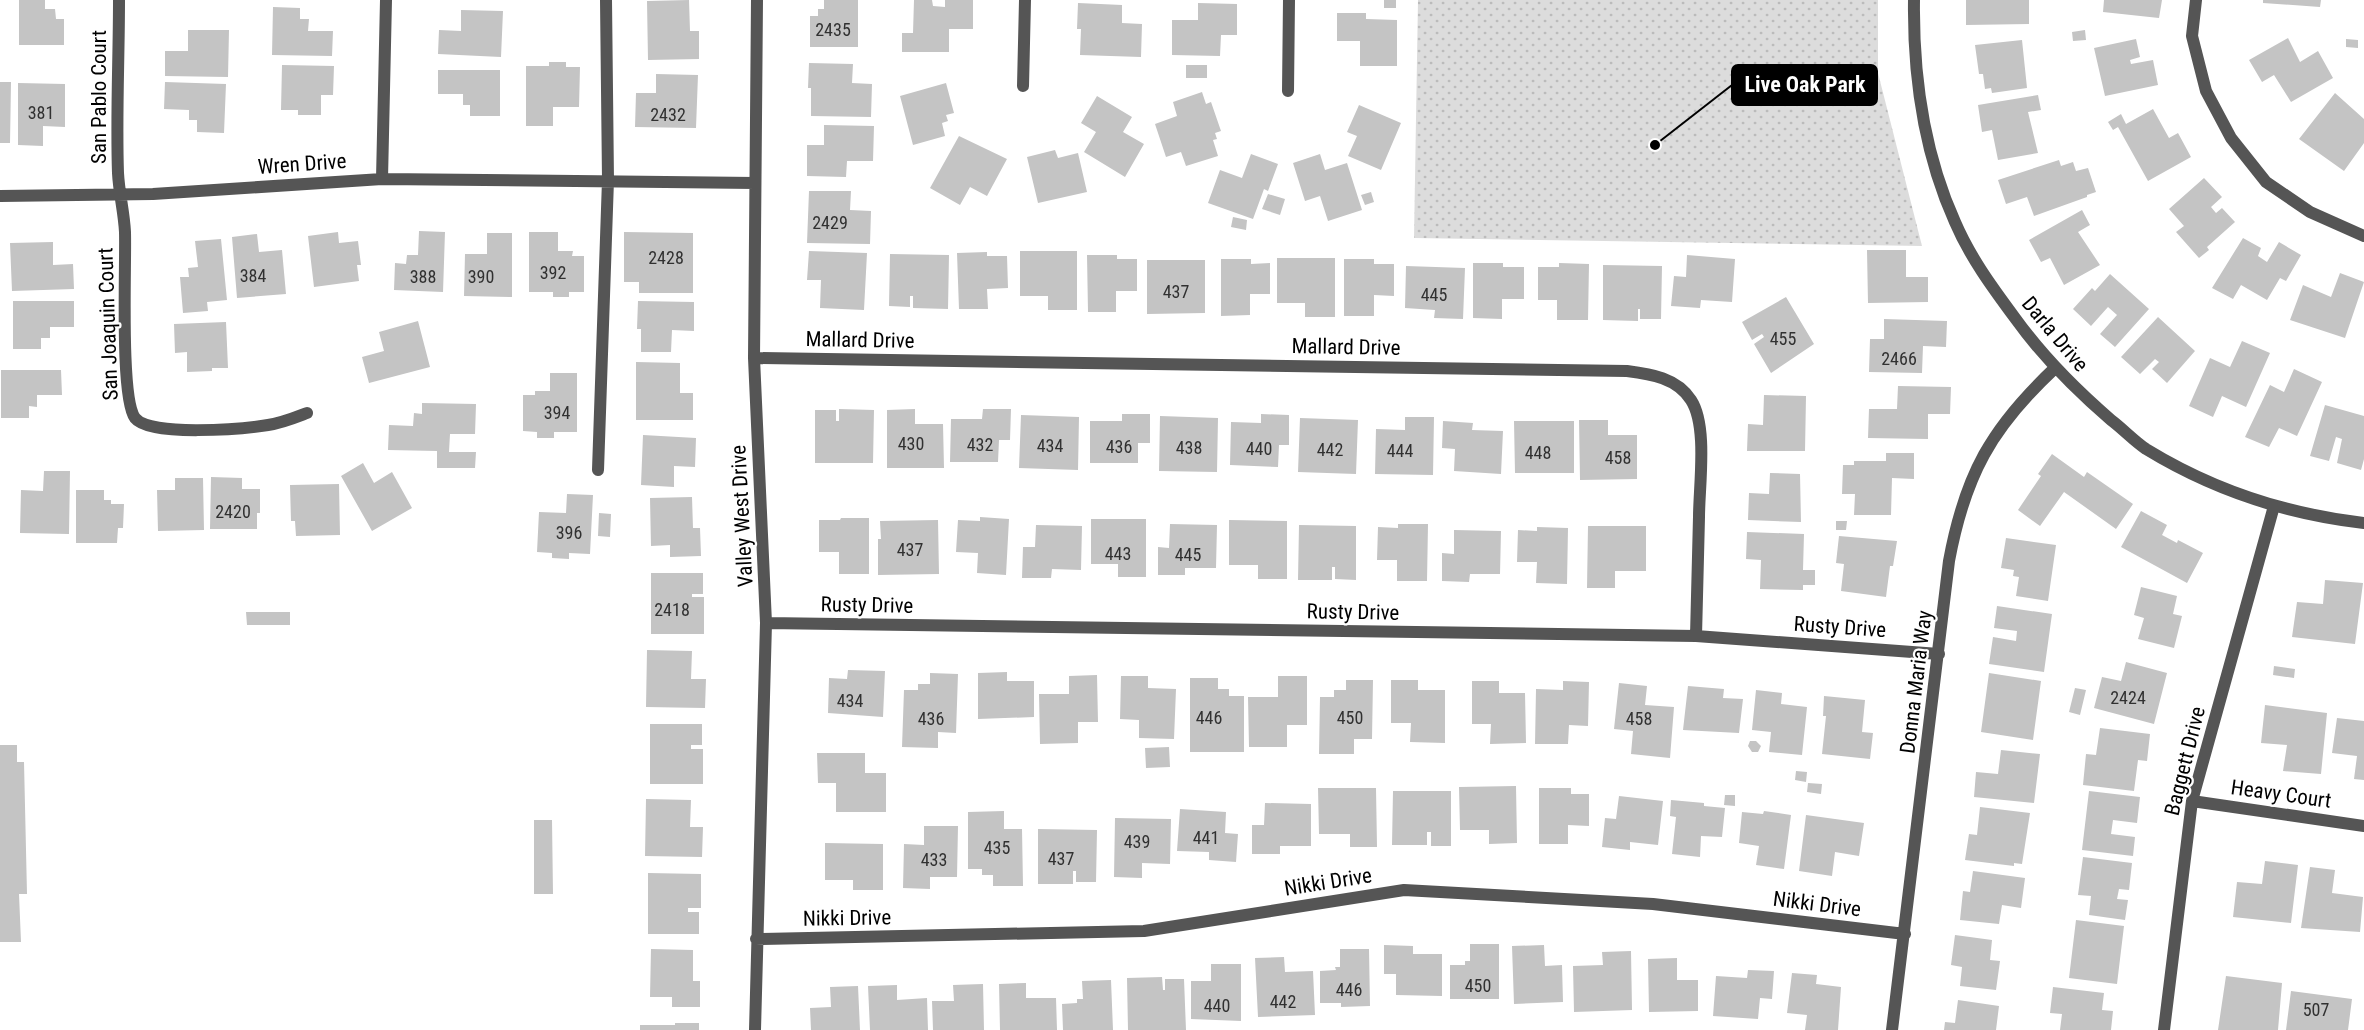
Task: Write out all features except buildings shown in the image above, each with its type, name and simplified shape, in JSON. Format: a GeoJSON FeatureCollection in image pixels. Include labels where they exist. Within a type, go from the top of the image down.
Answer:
{"type":"FeatureCollection","features":[{"type":"Feature","properties":{"kind":"street","name":"San Pablo Court"},"geometry":{"type":"LineString","coordinates":[[120,0],[118,157],[120,195]]}},
{"type":"Feature","properties":{"kind":"street"},"geometry":{"type":"LineString","coordinates":[[382,179],[386,0]]}},
{"type":"Feature","properties":{"kind":"street"},"geometry":{"type":"LineString","coordinates":[[598,470],[608,180],[606,0]]}},
{"type":"Feature","properties":{"kind":"street","name":"Valley West Drive"},"geometry":{"type":"LineString","coordinates":[[754,1030],[766,623],[754,358],[757,0]]}},
{"type":"Feature","properties":{"kind":"street"},"geometry":{"type":"LineString","coordinates":[[1023,86],[1024,0]]}},
{"type":"Feature","properties":{"kind":"street"},"geometry":{"type":"LineString","coordinates":[[1288,91],[1289,0]]}},
{"type":"Feature","properties":{"kind":"street","name":"Darla Drive"},"geometry":{"type":"LineString","coordinates":[[1914,0],[1916,77],[1927,136],[1938,176],[1954,221],[1978,268],[2035,346],[2055,368],[2144,448],[2234,493],[2325,519],[2364,523]]}},
{"type":"Feature","properties":{"kind":"street"},"geometry":{"type":"LineString","coordinates":[[2196,0],[2192,36],[2205,91],[2231,138],[2266,182],[2310,212],[2364,236]]}},
{"type":"Feature","properties":{"kind":"street","name":"Wren Drive"},"geometry":{"type":"LineString","coordinates":[[0,196],[120,195],[382,179],[755,183]]}},
{"type":"Feature","properties":{"kind":"street","name":"San Joaquin Court"},"geometry":{"type":"LineString","coordinates":[[120,195],[125,233],[126,381],[130,409],[135,419],[145,425],[169,430],[250,428],[279,423],[307,413]]}},
{"type":"Feature","properties":{"kind":"street","name":"Mallard Drive"},"geometry":{"type":"LineString","coordinates":[[754,358],[1627,371],[1657,376],[1683,389],[1692,402],[1698,418],[1700,452],[1696,636]]}},
{"type":"Feature","properties":{"kind":"street","name":"Donna Maria Way"},"geometry":{"type":"LineString","coordinates":[[1892,1030],[1949,561],[1960,509],[1969,483],[1992,440],[2020,401],[2055,368]]}},
{"type":"Feature","properties":{"kind":"street","name":"Baggett Drive"},"geometry":{"type":"LineString","coordinates":[[2164,1030],[2192,801],[2274,506]]}},
{"type":"Feature","properties":{"kind":"street","name":"Rusty Drive"},"geometry":{"type":"LineString","coordinates":[[766,623],[1696,636],[1939,654]]}},
{"type":"Feature","properties":{"kind":"street","name":"Heavy Court"},"geometry":{"type":"LineString","coordinates":[[2192,801],[2364,826]]}},
{"type":"Feature","properties":{"kind":"street","name":"Nikki Drive"},"geometry":{"type":"LineString","coordinates":[[756,939],[1144,931],[1404,890],[1653,904],[1905,934]]}},
{"type":"Feature","properties":{"kind":"shaded area"},"geometry":{"type":"Polygon","coordinates":[[[1418,0],[1878,0],[1878,73],[1922,246],[1414,238],[1418,0]]]}},
{"type":"Feature","properties":{"kind":"place","name":"Live Oak Park"},"geometry":{"type":"Point","coordinates":[1655,145]}}]}
